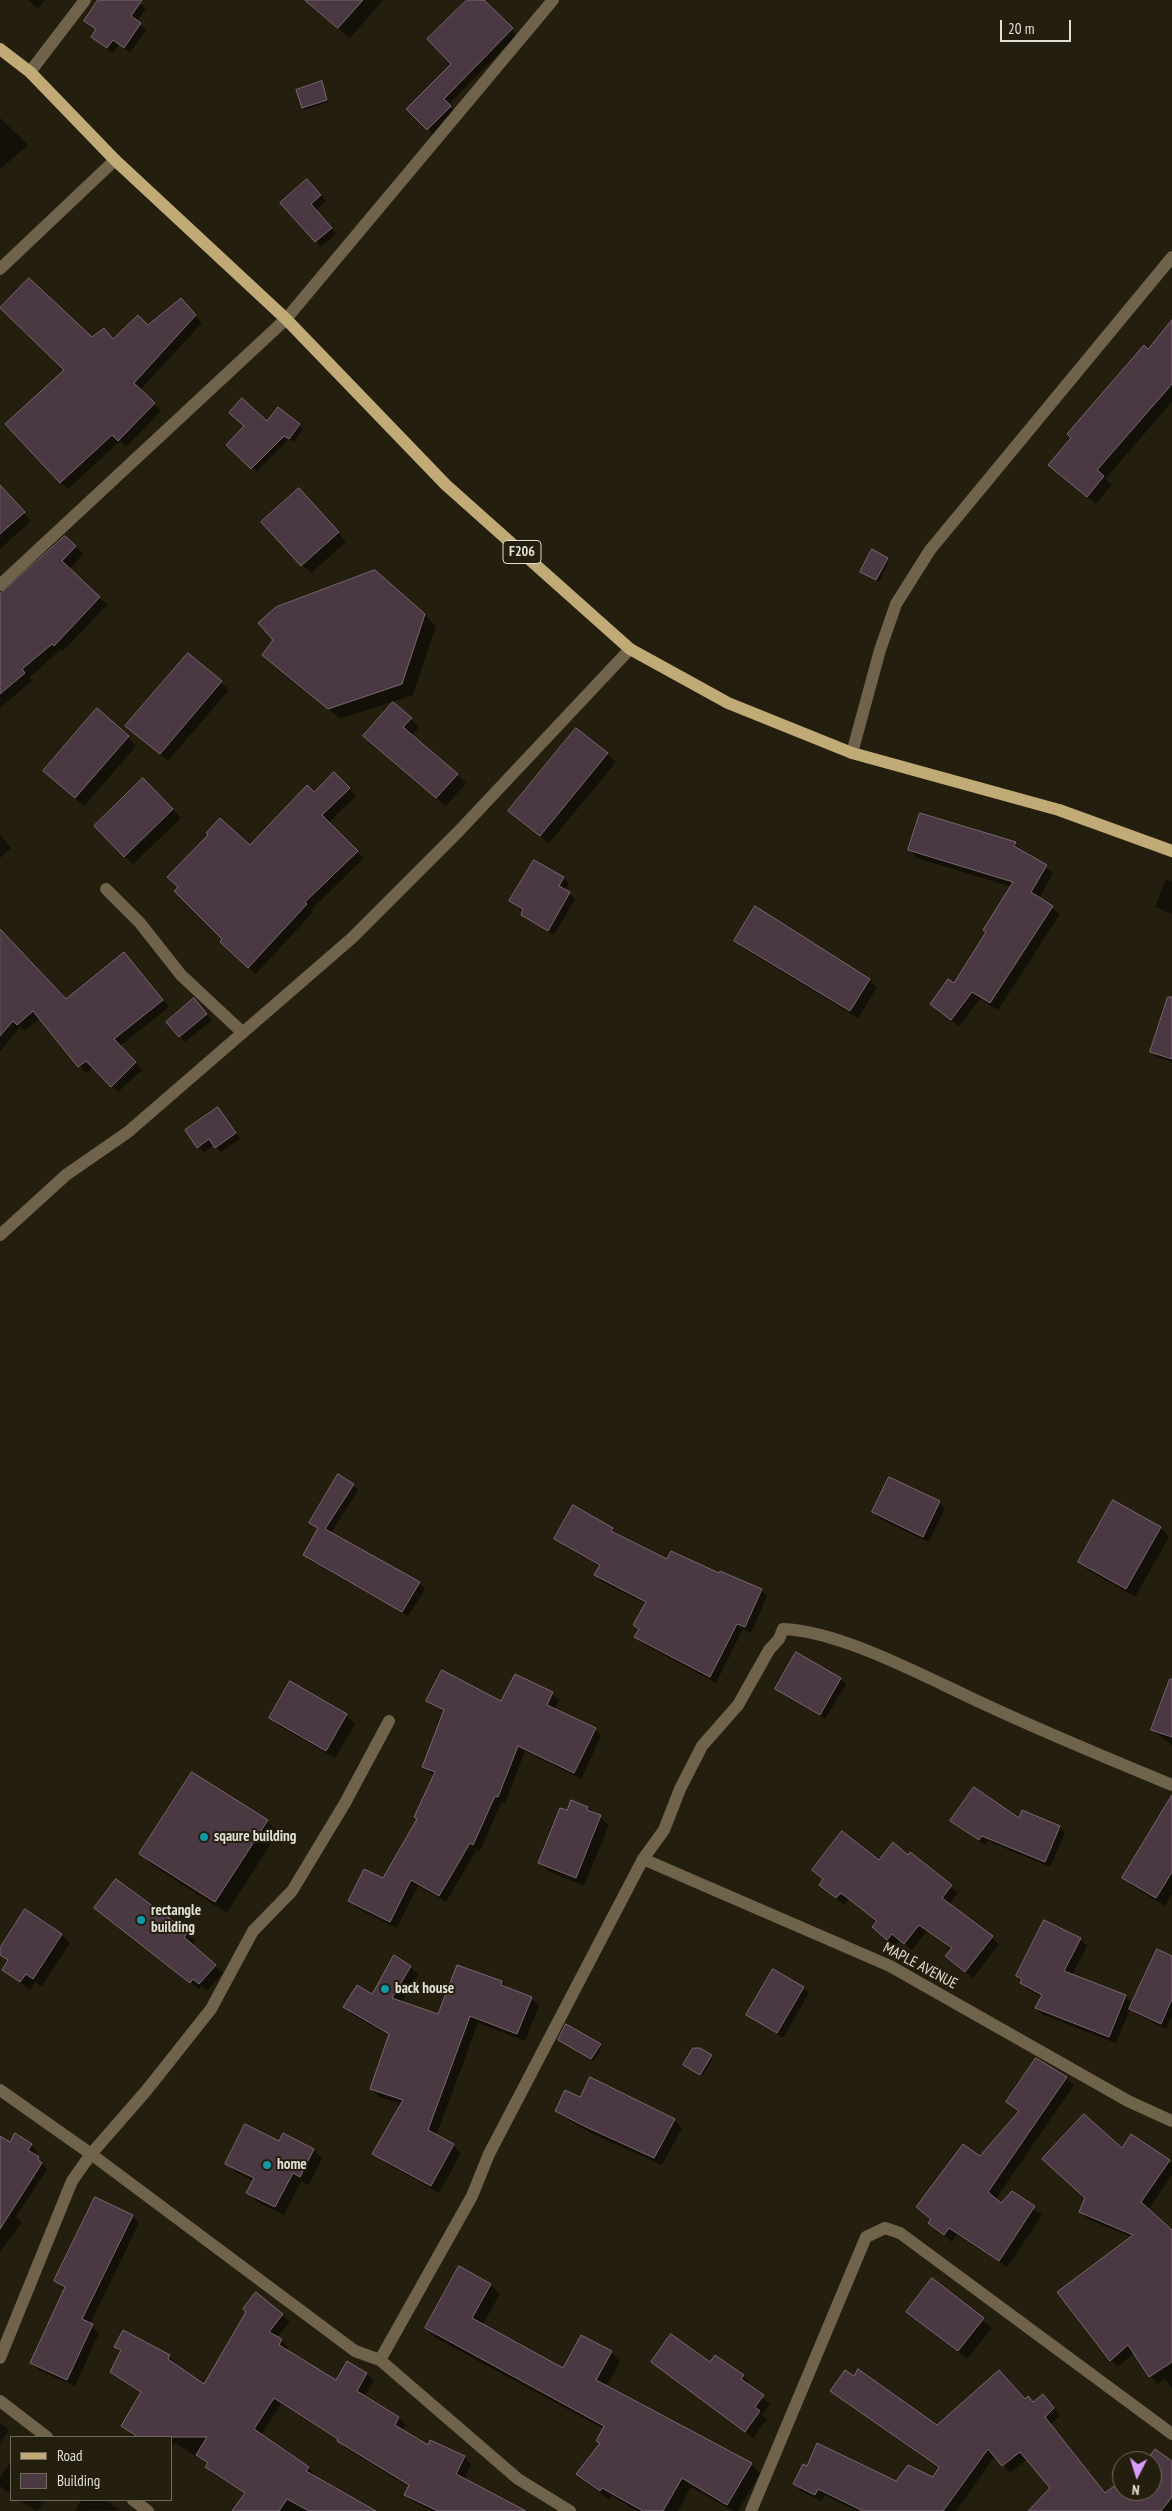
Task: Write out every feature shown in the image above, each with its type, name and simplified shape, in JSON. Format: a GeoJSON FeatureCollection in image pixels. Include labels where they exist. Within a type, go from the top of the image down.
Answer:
{"type":"FeatureCollection","features":[{"type":"Feature","properties":{"kind":"main road","name":"F206"},"geometry":{"type":"LineString","coordinates":[[0,49],[30,72],[115,160],[286,319],[446,485],[630,649],[728,703],[852,753],[1059,810],[1172,851]]}},
{"type":"Feature","properties":{"kind":"street"},"geometry":{"type":"LineString","coordinates":[[30,72],[85,0]]}},
{"type":"Feature","properties":{"kind":"street"},"geometry":{"type":"LineString","coordinates":[[0,585],[286,319],[553,0]]}},
{"type":"Feature","properties":{"kind":"street"},"geometry":{"type":"LineString","coordinates":[[0,270],[115,160]]}},
{"type":"Feature","properties":{"kind":"street"},"geometry":{"type":"LineString","coordinates":[[852,753],[880,650],[896,604],[937,542],[1172,257]]}},
{"type":"Feature","properties":{"kind":"street"},"geometry":{"type":"LineString","coordinates":[[0,1235],[66,1175],[136,1126],[352,938],[459,831],[630,649]]}},
{"type":"Feature","properties":{"kind":"street"},"geometry":{"type":"LineString","coordinates":[[106,889],[140,923],[180,975],[242,1032]]}},
{"type":"Feature","properties":{"kind":"street"},"geometry":{"type":"LineString","coordinates":[[380,2360],[472,2196],[489,2154],[643,1860],[664,1830],[680,1789],[702,1746],[738,1705],[769,1650],[779,1639],[783,1629],[813,1632],[856,1646],[1044,1732],[1172,1785]]}},
{"type":"Feature","properties":{"kind":"street"},"geometry":{"type":"LineString","coordinates":[[0,2358],[72,2181],[91,2154],[146,2090],[211,2009],[253,1931],[292,1891],[345,1804],[389,1721]]}},
{"type":"Feature","properties":{"kind":"street","name":"MAPLE AVENUE"},"geometry":{"type":"LineString","coordinates":[[643,1860],[890,1966],[1128,2101],[1172,2121]]}},
{"type":"Feature","properties":{"kind":"street"},"geometry":{"type":"LineString","coordinates":[[0,2090],[91,2154],[355,2351],[380,2360],[518,2480],[570,2511]]}},
{"type":"Feature","properties":{"kind":"street"},"geometry":{"type":"LineString","coordinates":[[751,2511],[866,2237],[885,2228],[900,2232],[1172,2434]]}},
{"type":"Feature","properties":{"kind":"street"},"geometry":{"type":"LineString","coordinates":[[0,2401],[45,2436]]}},
{"type":"Feature","properties":{"kind":"street"},"geometry":{"type":"LineString","coordinates":[[134,2501],[148,2511]]}},
{"type":"Feature","properties":{"kind":"building"},"geometry":{"type":"Polygon","coordinates":[[[98,0],[142,0],[131,16],[141,23],[124,48],[113,40],[107,48],[91,37],[96,29],[84,21],[98,0]]]}},
{"type":"Feature","properties":{"kind":"building"},"geometry":{"type":"Polygon","coordinates":[[[305,0],[363,0],[338,28],[305,0]]]}},
{"type":"Feature","properties":{"kind":"building"},"geometry":{"type":"Polygon","coordinates":[[[467,0],[484,0],[513,28],[444,99],[451,106],[427,130],[406,109],[451,64],[427,39],[467,0]]]}},
{"type":"Feature","properties":{"kind":"building"},"geometry":{"type":"Polygon","coordinates":[[[322,81],[327,100],[302,108],[296,90],[322,81]]]}},
{"type":"Feature","properties":{"kind":"building"},"geometry":{"type":"Polygon","coordinates":[[[307,179],[321,195],[311,204],[332,228],[315,242],[280,203],[307,179]]]}},
{"type":"Feature","properties":{"kind":"building"},"geometry":{"type":"Polygon","coordinates":[[[29,278],[92,337],[104,328],[113,339],[138,315],[148,325],[181,298],[196,315],[134,383],[155,403],[118,441],[112,435],[60,483],[5,424],[64,370],[0,308],[29,278]]]}},
{"type":"Feature","properties":{"kind":"building"},"geometry":{"type":"Polygon","coordinates":[[[1172,320],[1172,384],[1097,470],[1104,476],[1087,497],[1048,465],[1071,438],[1067,434],[1144,345],[1148,349],[1172,320]]]}},
{"type":"Feature","properties":{"kind":"building"},"geometry":{"type":"Polygon","coordinates":[[[242,398],[267,421],[278,407],[300,424],[289,439],[284,436],[251,469],[226,445],[244,426],[229,413],[242,398]]]}},
{"type":"Feature","properties":{"kind":"building"},"geometry":{"type":"Polygon","coordinates":[[[0,485],[25,512],[0,534],[0,485]]]}},
{"type":"Feature","properties":{"kind":"building"},"geometry":{"type":"Polygon","coordinates":[[[299,488],[339,532],[301,566],[261,522],[299,488]]]}},
{"type":"Feature","properties":{"kind":"building"},"geometry":{"type":"Polygon","coordinates":[[[65,536],[76,546],[62,561],[100,597],[54,646],[52,644],[22,669],[25,673],[0,694],[0,594],[65,536]]]}},
{"type":"Feature","properties":{"kind":"building"},"geometry":{"type":"Polygon","coordinates":[[[872,549],[888,558],[876,580],[860,572],[872,549]]]}},
{"type":"Feature","properties":{"kind":"building"},"geometry":{"type":"Polygon","coordinates":[[[375,570],[425,614],[402,684],[328,709],[262,655],[273,640],[258,623],[276,607],[375,570]]]}},
{"type":"Feature","properties":{"kind":"building"},"geometry":{"type":"Polygon","coordinates":[[[188,653],[222,681],[160,754],[125,726],[188,653]]]}},
{"type":"Feature","properties":{"kind":"building"},"geometry":{"type":"Polygon","coordinates":[[[393,702],[412,718],[403,727],[458,774],[436,798],[363,736],[393,702]]]}},
{"type":"Feature","properties":{"kind":"building"},"geometry":{"type":"Polygon","coordinates":[[[97,708],[129,736],[75,798],[43,771],[97,708]]]}},
{"type":"Feature","properties":{"kind":"building"},"geometry":{"type":"Polygon","coordinates":[[[576,728],[608,753],[540,836],[508,811],[576,728]]]}},
{"type":"Feature","properties":{"kind":"building"},"geometry":{"type":"Polygon","coordinates":[[[334,772],[350,788],[322,815],[358,851],[305,902],[307,904],[248,968],[220,942],[222,939],[174,891],[178,887],[167,877],[208,835],[206,833],[220,818],[250,845],[307,785],[314,792],[334,772]]]}},
{"type":"Feature","properties":{"kind":"building"},"geometry":{"type":"Polygon","coordinates":[[[143,778],[173,809],[124,857],[94,826],[143,778]]]}},
{"type":"Feature","properties":{"kind":"building"},"geometry":{"type":"Polygon","coordinates":[[[920,813],[1016,842],[1014,846],[1047,865],[1031,892],[1053,906],[990,1003],[972,992],[951,1020],[930,1004],[948,979],[954,983],[986,932],[983,930],[1013,882],[908,850],[920,813]]]}},
{"type":"Feature","properties":{"kind":"building"},"geometry":{"type":"Polygon","coordinates":[[[534,860],[564,877],[559,886],[570,892],[548,931],[521,915],[523,909],[509,901],[534,860]]]}},
{"type":"Feature","properties":{"kind":"building"},"geometry":{"type":"Polygon","coordinates":[[[755,906],[870,979],[850,1011],[734,941],[755,906]]]}},
{"type":"Feature","properties":{"kind":"building"},"geometry":{"type":"Polygon","coordinates":[[[0,929],[66,999],[124,952],[163,1000],[114,1039],[136,1062],[111,1087],[86,1061],[78,1067],[33,1011],[17,1025],[13,1021],[0,1036],[0,929]]]}},
{"type":"Feature","properties":{"kind":"building"},"geometry":{"type":"Polygon","coordinates":[[[1168,997],[1172,997],[1172,1059],[1150,1052],[1168,997]]]}},
{"type":"Feature","properties":{"kind":"building"},"geometry":{"type":"Polygon","coordinates":[[[194,998],[207,1014],[179,1037],[166,1022],[194,998]]]}},
{"type":"Feature","properties":{"kind":"building"},"geometry":{"type":"Polygon","coordinates":[[[218,1107],[236,1133],[215,1148],[209,1139],[197,1148],[185,1130],[218,1107]]]}},
{"type":"Feature","properties":{"kind":"building"},"geometry":{"type":"Polygon","coordinates":[[[338,1474],[354,1484],[325,1529],[420,1582],[402,1612],[303,1555],[318,1528],[309,1523],[338,1474]]]}},
{"type":"Feature","properties":{"kind":"building"},"geometry":{"type":"Polygon","coordinates":[[[889,1477],[940,1501],[923,1537],[872,1512],[889,1477]]]}},
{"type":"Feature","properties":{"kind":"building"},"geometry":{"type":"Polygon","coordinates":[[[1113,1500],[1161,1527],[1126,1589],[1078,1562],[1113,1500]]]}},
{"type":"Feature","properties":{"kind":"building"},"geometry":{"type":"Polygon","coordinates":[[[573,1505],[613,1528],[611,1531],[667,1559],[671,1551],[719,1573],[720,1571],[762,1589],[745,1627],[737,1624],[710,1677],[634,1637],[639,1629],[633,1625],[646,1602],[594,1575],[600,1565],[554,1539],[573,1505]]]}},
{"type":"Feature","properties":{"kind":"building"},"geometry":{"type":"Polygon","coordinates":[[[796,1652],[841,1678],[820,1715],[775,1689],[796,1652]]]}},
{"type":"Feature","properties":{"kind":"building"},"geometry":{"type":"Polygon","coordinates":[[[442,1670],[501,1701],[515,1674],[553,1692],[547,1705],[596,1728],[574,1773],[518,1746],[498,1797],[495,1796],[473,1845],[470,1843],[439,1896],[411,1880],[390,1922],[348,1901],[364,1869],[383,1878],[417,1819],[414,1817],[435,1772],[422,1767],[444,1710],[426,1701],[442,1670]]]}},
{"type":"Feature","properties":{"kind":"building"},"geometry":{"type":"Polygon","coordinates":[[[1170,1679],[1172,1679],[1172,1737],[1151,1730],[1170,1679]]]}},
{"type":"Feature","properties":{"kind":"building"},"geometry":{"type":"Polygon","coordinates":[[[290,1681],[347,1714],[326,1751],[269,1718],[290,1681]]]}},
{"type":"Feature","properties":{"kind":"building","name":"sqaure building"},"geometry":{"type":"Polygon","coordinates":[[[192,1772],[268,1820],[215,1902],[139,1854],[192,1772]]]}},
{"type":"Feature","properties":{"kind":"building"},"geometry":{"type":"Polygon","coordinates":[[[974,1787],[1019,1818],[1022,1810],[1060,1826],[1045,1862],[982,1836],[979,1840],[950,1821],[974,1787]]]}},
{"type":"Feature","properties":{"kind":"building"},"geometry":{"type":"Polygon","coordinates":[[[1172,1795],[1172,1872],[1156,1898],[1122,1878],[1172,1795]]]}},
{"type":"Feature","properties":{"kind":"building"},"geometry":{"type":"Polygon","coordinates":[[[571,1800],[588,1807],[587,1810],[601,1815],[576,1878],[538,1863],[560,1808],[567,1810],[571,1800]]]}},
{"type":"Feature","properties":{"kind":"building"},"geometry":{"type":"Polygon","coordinates":[[[842,1831],[879,1860],[893,1842],[908,1855],[910,1852],[952,1885],[942,1898],[993,1936],[965,1972],[945,1956],[952,1948],[919,1925],[904,1944],[892,1934],[887,1940],[872,1927],[877,1921],[841,1893],[836,1898],[819,1885],[823,1879],[812,1870],[842,1831]]]}},
{"type":"Feature","properties":{"kind":"building","name":"rectangle building"},"geometry":{"type":"Polygon","coordinates":[[[116,1879],[188,1932],[184,1937],[216,1965],[199,1984],[193,1979],[190,1983],[94,1908],[116,1879]]]}},
{"type":"Feature","properties":{"kind":"building"},"geometry":{"type":"Polygon","coordinates":[[[25,1909],[62,1934],[33,1979],[26,1974],[20,1982],[2,1970],[8,1960],[0,1955],[0,1948],[25,1909]]]}},
{"type":"Feature","properties":{"kind":"building"},"geometry":{"type":"Polygon","coordinates":[[[1044,1920],[1081,1938],[1064,1971],[1126,1995],[1109,2037],[1035,2008],[1042,1995],[1020,1983],[1022,1979],[1016,1976],[1044,1920]]]}},
{"type":"Feature","properties":{"kind":"building"},"geometry":{"type":"Polygon","coordinates":[[[1157,1949],[1172,1956],[1172,1999],[1161,2024],[1129,2009],[1157,1949]]]}},
{"type":"Feature","properties":{"kind":"building"},"geometry":{"type":"Polygon","coordinates":[[[394,1955],[411,1966],[392,1998],[438,2014],[457,1965],[502,1981],[501,1985],[532,1997],[517,2034],[470,2016],[428,2130],[454,2144],[431,2186],[372,2154],[403,2100],[370,2089],[389,2034],[343,2007],[357,1985],[372,1994],[394,1955]]]}},
{"type":"Feature","properties":{"kind":"building"},"geometry":{"type":"Polygon","coordinates":[[[773,1969],[804,1987],[777,2033],[746,2015],[773,1969]]]}},
{"type":"Feature","properties":{"kind":"building"},"geometry":{"type":"Polygon","coordinates":[[[566,2024],[601,2044],[591,2059],[558,2040],[566,2024]]]}},
{"type":"Feature","properties":{"kind":"building"},"geometry":{"type":"Polygon","coordinates":[[[693,2048],[700,2048],[712,2055],[700,2075],[683,2065],[693,2048]]]}},
{"type":"Feature","properties":{"kind":"building"},"geometry":{"type":"Polygon","coordinates":[[[1036,2058],[1067,2077],[988,2192],[1001,2203],[1012,2191],[1035,2206],[999,2261],[949,2228],[944,2235],[928,2223],[931,2219],[916,2207],[963,2144],[980,2156],[1019,2111],[1006,2102],[1036,2058]]]}},
{"type":"Feature","properties":{"kind":"building"},"geometry":{"type":"Polygon","coordinates":[[[590,2077],[675,2119],[654,2158],[555,2111],[565,2090],[580,2097],[590,2077]]]}},
{"type":"Feature","properties":{"kind":"building"},"geometry":{"type":"Polygon","coordinates":[[[1084,2114],[1122,2148],[1131,2134],[1170,2160],[1141,2202],[1172,2230],[1172,2362],[1149,2377],[1128,2345],[1110,2361],[1057,2292],[1133,2235],[1079,2212],[1085,2198],[1042,2159],[1084,2114]]]}},
{"type":"Feature","properties":{"kind":"building","name":"home"},"geometry":{"type":"Polygon","coordinates":[[[245,2124],[279,2141],[283,2133],[314,2149],[300,2177],[293,2173],[275,2207],[246,2193],[254,2178],[225,2164],[245,2124]]]}},
{"type":"Feature","properties":{"kind":"building"},"geometry":{"type":"Polygon","coordinates":[[[15,2133],[32,2144],[28,2150],[39,2157],[38,2159],[42,2163],[0,2229],[0,2136],[10,2142],[15,2133]]]}},
{"type":"Feature","properties":{"kind":"building"},"geometry":{"type":"Polygon","coordinates":[[[95,2197],[133,2215],[82,2319],[93,2324],[67,2380],[30,2363],[65,2287],[54,2281],[95,2197]]]}},
{"type":"Feature","properties":{"kind":"building"},"geometry":{"type":"Polygon","coordinates":[[[459,2266],[491,2284],[472,2318],[563,2368],[581,2335],[612,2351],[596,2380],[752,2463],[727,2505],[682,2478],[663,2511],[643,2511],[602,2488],[600,2491],[576,2474],[600,2443],[596,2441],[604,2426],[425,2328],[459,2266]]]}},
{"type":"Feature","properties":{"kind":"building"},"geometry":{"type":"Polygon","coordinates":[[[932,2278],[984,2318],[958,2351],[906,2312],[932,2278]]]}},
{"type":"Feature","properties":{"kind":"building"},"geometry":{"type":"Polygon","coordinates":[[[256,2292],[283,2314],[269,2332],[282,2339],[279,2345],[336,2380],[347,2361],[367,2373],[357,2391],[399,2417],[395,2425],[428,2445],[430,2440],[465,2456],[456,2474],[526,2511],[438,2511],[404,2495],[409,2485],[337,2441],[338,2439],[274,2398],[254,2429],[309,2467],[306,2471],[376,2511],[309,2511],[287,2499],[279,2511],[232,2511],[245,2493],[205,2467],[208,2463],[196,2455],[207,2437],[136,2436],[121,2426],[141,2392],[110,2372],[121,2350],[114,2347],[123,2330],[170,2355],[168,2359],[204,2384],[246,2312],[243,2309],[256,2292]]]}},
{"type":"Feature","properties":{"kind":"building"},"geometry":{"type":"Polygon","coordinates":[[[671,2334],[710,2362],[715,2355],[744,2375],[741,2379],[764,2395],[755,2407],[760,2411],[745,2432],[651,2362],[671,2334]]]}},
{"type":"Feature","properties":{"kind":"building"},"geometry":{"type":"Polygon","coordinates":[[[858,2369],[937,2425],[999,2370],[1025,2399],[1028,2396],[1033,2402],[1043,2394],[1054,2408],[1045,2417],[1105,2493],[1112,2488],[1112,2501],[1162,2501],[1162,2454],[1172,2461],[1172,2497],[1161,2511],[1028,2511],[1050,2488],[1020,2452],[1002,2466],[988,2449],[943,2511],[863,2511],[818,2489],[815,2495],[793,2484],[803,2464],[807,2466],[817,2443],[896,2481],[908,2465],[933,2477],[939,2467],[830,2391],[845,2370],[854,2376],[858,2369]]]}},
{"type":"Feature","properties":{"kind":"place","name":"sqaure building"},"geometry":{"type":"Point","coordinates":[204,1837]}},
{"type":"Feature","properties":{"kind":"place","name":"rectangle building"},"geometry":{"type":"Point","coordinates":[141,1920]}},
{"type":"Feature","properties":{"kind":"place","name":"back house"},"geometry":{"type":"Point","coordinates":[385,1989]}},
{"type":"Feature","properties":{"kind":"place","name":"home"},"geometry":{"type":"Point","coordinates":[267,2165]}}]}
